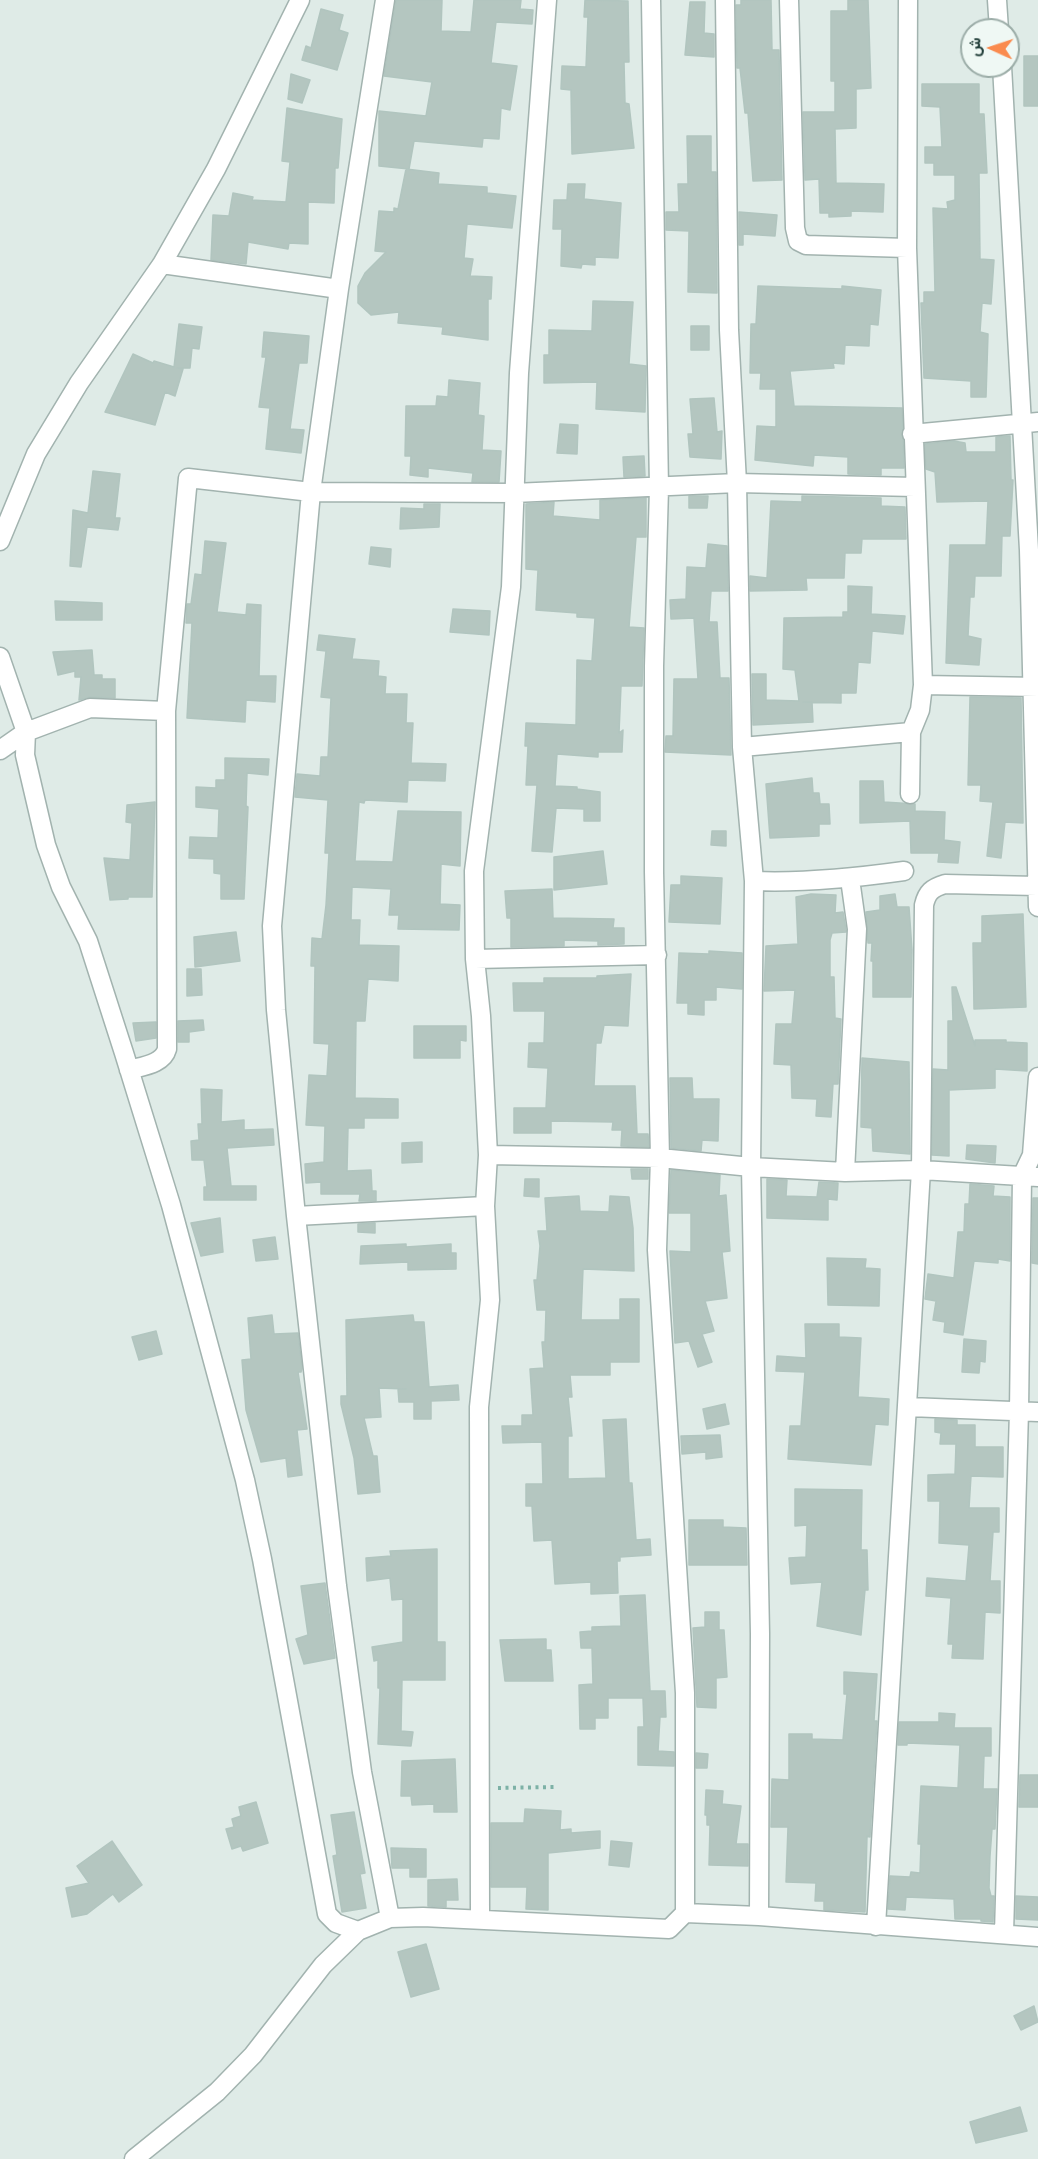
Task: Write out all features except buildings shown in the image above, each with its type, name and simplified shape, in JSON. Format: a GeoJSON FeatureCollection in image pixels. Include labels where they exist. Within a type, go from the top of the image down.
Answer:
{"type":"FeatureCollection","features":[{"type":"Feature","properties":{"kind":"street"},"geometry":{"type":"LineString","coordinates":[[0,541],[36,454],[78,383],[162,264],[216,169],[300,0]]}},
{"type":"Feature","properties":{"kind":"street"},"geometry":{"type":"LineString","coordinates":[[386,0],[339,289],[311,492],[272,926],[276,1010],[296,1216],[347,1664],[362,1772],[390,1918]]}},
{"type":"Feature","properties":{"kind":"street"},"geometry":{"type":"LineString","coordinates":[[480,1919],[479,1407],[490,1300],[485,1206],[488,1155],[481,1016],[475,959],[474,871],[511,587],[519,373],[548,0]]}},
{"type":"Feature","properties":{"kind":"street"},"geometry":{"type":"LineString","coordinates":[[134,2159],[217,2092],[253,2055],[323,1965],[358,1931],[390,1918],[480,1919],[669,1929],[685,1913],[685,1693],[669,1406],[659,1302],[657,1250],[660,1158],[654,666],[659,488],[651,0]]}},
{"type":"Feature","properties":{"kind":"street"},"geometry":{"type":"LineString","coordinates":[[725,0],[729,330],[737,483],[742,747],[754,881],[751,1167],[760,1658],[759,1916]]}},
{"type":"Feature","properties":{"kind":"street"},"geometry":{"type":"LineString","coordinates":[[789,0],[795,228],[798,241],[806,245],[907,248]]}},
{"type":"Feature","properties":{"kind":"street"},"geometry":{"type":"LineString","coordinates":[[908,0],[907,248],[912,434],[923,685],[920,710],[911,732],[910,794]]}},
{"type":"Feature","properties":{"kind":"street"},"geometry":{"type":"LineString","coordinates":[[998,0],[999,18]]}},
{"type":"Feature","properties":{"kind":"street"},"geometry":{"type":"LineString","coordinates":[[1003,78],[1030,422],[1038,907]]}},
{"type":"Feature","properties":{"kind":"street"},"geometry":{"type":"LineString","coordinates":[[162,264],[339,289]]}},
{"type":"Feature","properties":{"kind":"street"},"geometry":{"type":"LineString","coordinates":[[912,434],[1030,422]]}},
{"type":"Feature","properties":{"kind":"street"},"geometry":{"type":"LineString","coordinates":[[129,1070],[159,1061],[165,1057],[167,1049],[166,711],[188,478],[311,492],[514,493],[737,483],[915,487]]}},
{"type":"Feature","properties":{"kind":"street"},"geometry":{"type":"LineString","coordinates":[[0,657],[26,732],[25,755],[45,845],[61,887],[88,941],[129,1070],[171,1205],[245,1480],[264,1570],[322,1899],[327,1914],[336,1923],[358,1931]]}},
{"type":"Feature","properties":{"kind":"street"},"geometry":{"type":"LineString","coordinates":[[923,685],[1036,687]]}},
{"type":"Feature","properties":{"kind":"street"},"geometry":{"type":"LineString","coordinates":[[0,750],[26,732],[90,708],[166,711]]}},
{"type":"Feature","properties":{"kind":"street"},"geometry":{"type":"LineString","coordinates":[[742,747],[911,732]]}},
{"type":"Feature","properties":{"kind":"street"},"geometry":{"type":"LineString","coordinates":[[754,881],[795,882],[850,879],[904,871]]}},
{"type":"Feature","properties":{"kind":"street"},"geometry":{"type":"LineString","coordinates":[[845,1172],[857,929],[850,879]]}},
{"type":"Feature","properties":{"kind":"street"},"geometry":{"type":"LineString","coordinates":[[876,1926],[909,1407],[921,1170],[926,896],[933,887],[945,884],[1037,886]]}},
{"type":"Feature","properties":{"kind":"street"},"geometry":{"type":"LineString","coordinates":[[475,959],[657,955]]}},
{"type":"Feature","properties":{"kind":"street"},"geometry":{"type":"LineString","coordinates":[[1004,1933],[1019,1411],[1030,1176],[1038,1077]]}},
{"type":"Feature","properties":{"kind":"street"},"geometry":{"type":"LineString","coordinates":[[488,1155],[660,1158],[751,1167],[845,1172],[921,1170],[1030,1176]]}},
{"type":"Feature","properties":{"kind":"street"},"geometry":{"type":"LineString","coordinates":[[296,1216],[485,1206]]}},
{"type":"Feature","properties":{"kind":"street"},"geometry":{"type":"LineString","coordinates":[[909,1407],[1038,1412]]}},
{"type":"Feature","properties":{"kind":"street"},"geometry":{"type":"LineString","coordinates":[[685,1913],[1004,1933],[1038,1938]]}},
{"type":"Feature","properties":{"kind":"path"},"geometry":{"type":"LineString","coordinates":[[479,1788],[554,1787]]}}]}
